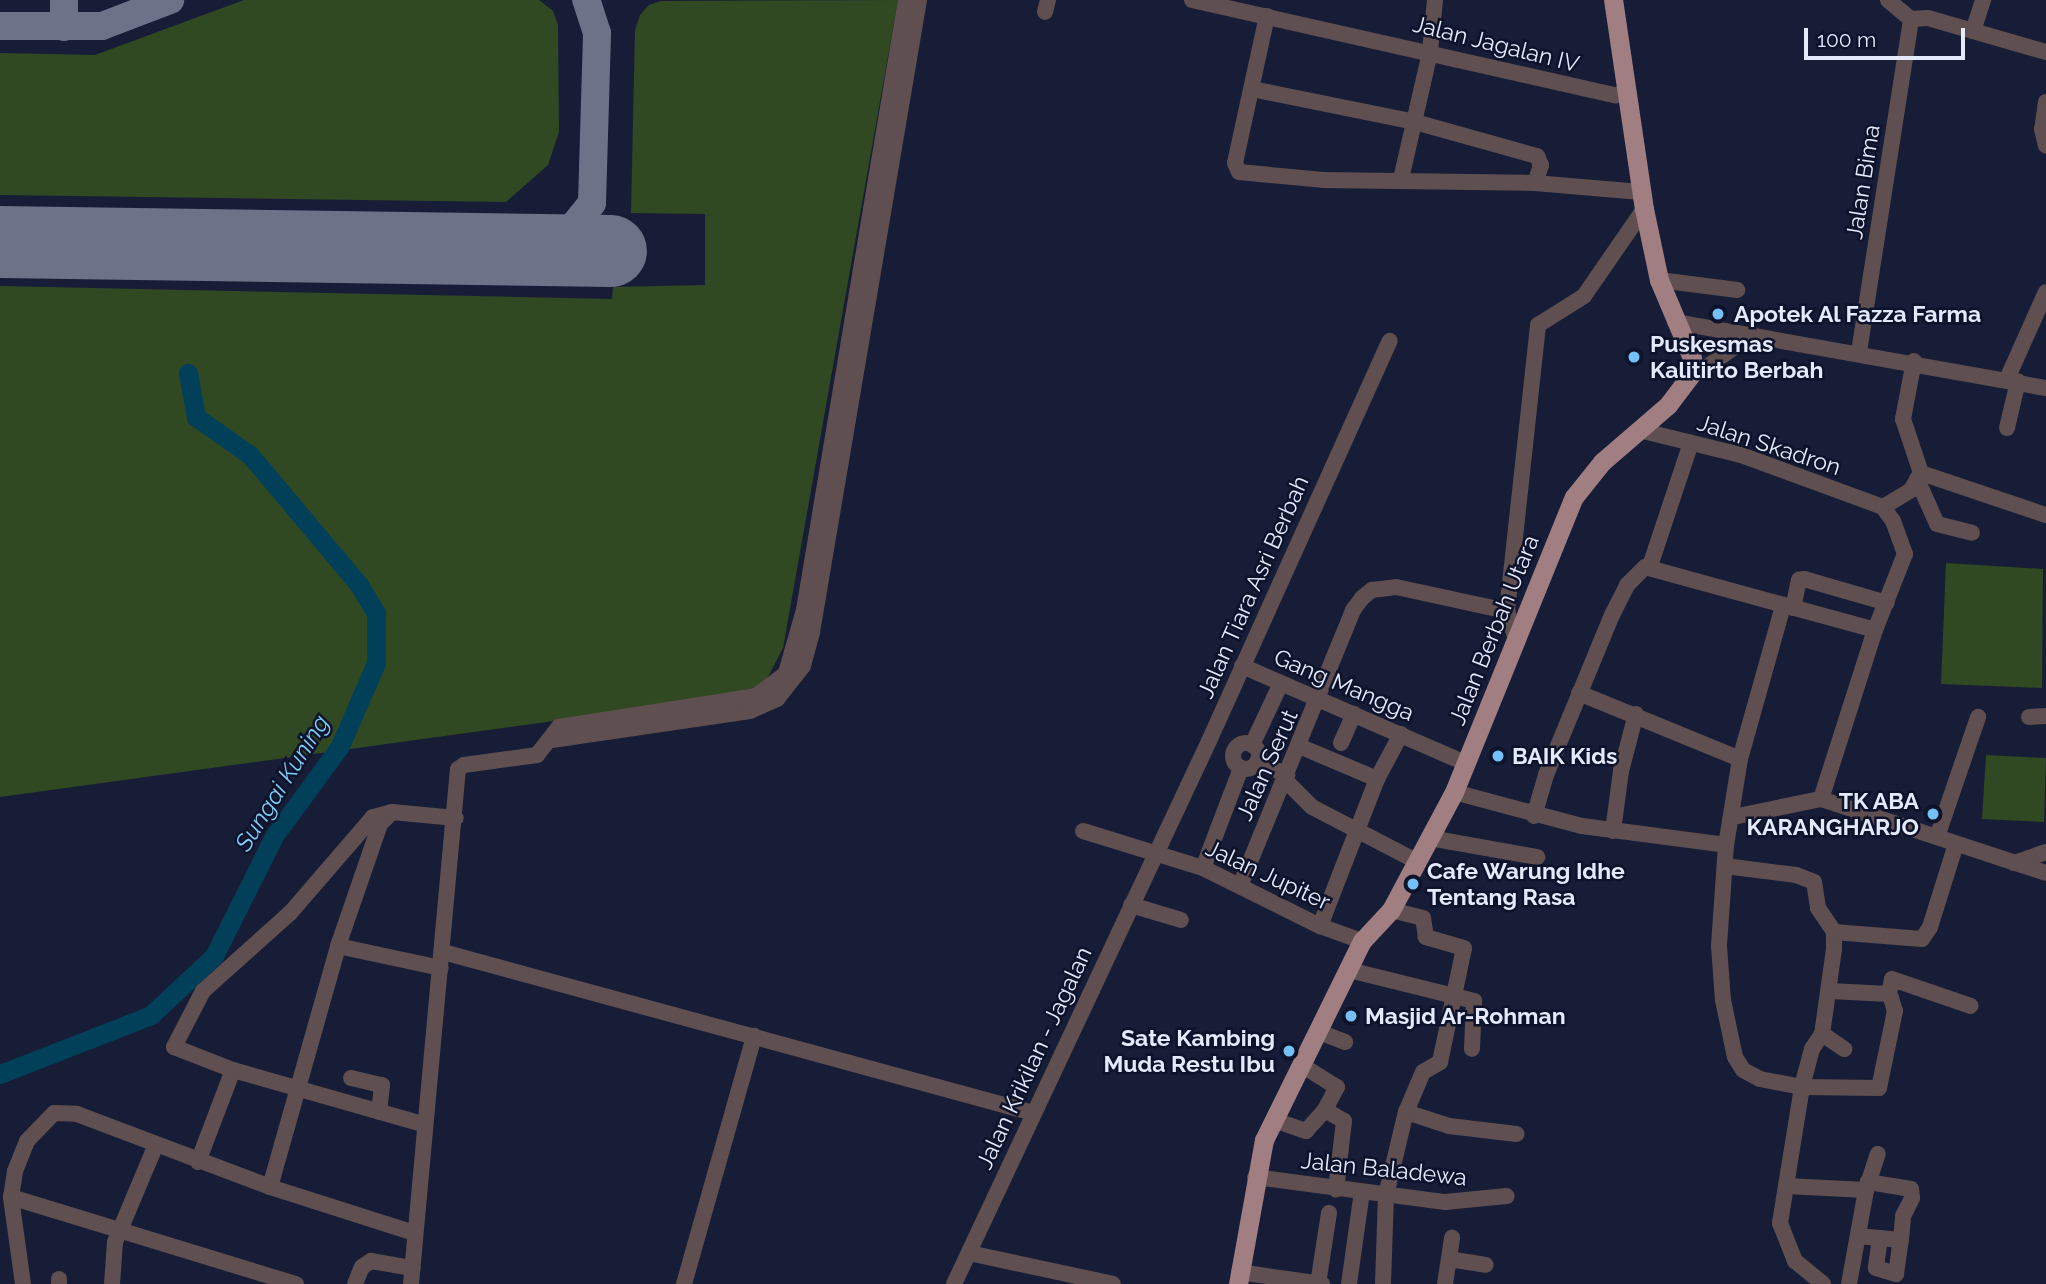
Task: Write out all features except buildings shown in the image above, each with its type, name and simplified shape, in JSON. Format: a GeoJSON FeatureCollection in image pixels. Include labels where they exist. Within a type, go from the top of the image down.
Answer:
{"type":"FeatureCollection","features":[{"type":"Feature","properties":{"kind":"main road"},"geometry":{"type":"LineString","coordinates":[[1613,0],[1642,201],[1659,280],[1692,358],[1693,372]]}},
{"type":"Feature","properties":{"kind":"main road","name":"Jalan Berbah Utara"},"geometry":{"type":"LineString","coordinates":[[1238,1278],[1255,1177],[1274,1119],[1303,1066],[1362,941],[1391,910],[1454,792],[1574,497],[1602,462],[1668,405],[1693,372]]}},
{"type":"Feature","properties":{"kind":"street"},"geometry":{"type":"LineString","coordinates":[[355,1284],[362,1267],[371,1261],[412,1276],[423,1124],[461,765],[537,755],[555,733],[750,712],[777,699],[796,678],[813,632],[883,174],[906,0]]}},
{"type":"Feature","properties":{"kind":"street"},"geometry":{"type":"LineString","coordinates":[[883,174],[919,0]]}},
{"type":"Feature","properties":{"kind":"street","name":"Jalan Jagalan IV"},"geometry":{"type":"LineString","coordinates":[[1192,0],[1615,95],[1626,94]]}},
{"type":"Feature","properties":{"kind":"street"},"geometry":{"type":"LineString","coordinates":[[1401,179],[1430,52],[1435,0]]}},
{"type":"Feature","properties":{"kind":"street"},"geometry":{"type":"LineString","coordinates":[[1888,0],[1912,19],[1928,18],[2046,52]]}},
{"type":"Feature","properties":{"kind":"street"},"geometry":{"type":"LineString","coordinates":[[1973,31],[1983,0]]}},
{"type":"Feature","properties":{"kind":"street"},"geometry":{"type":"LineString","coordinates":[[1267,16],[1235,163],[1239,172],[1323,180],[1401,179],[1535,183],[1642,201],[1584,296],[1538,325],[1507,611],[1516,640]]}},
{"type":"Feature","properties":{"kind":"street","name":"Jalan Bima"},"geometry":{"type":"LineString","coordinates":[[1860,352],[1912,19]]}},
{"type":"Feature","properties":{"kind":"street"},"geometry":{"type":"LineString","coordinates":[[1252,89],[1415,122],[1537,156],[1541,164],[1535,183]]}},
{"type":"Feature","properties":{"kind":"street"},"geometry":{"type":"LineString","coordinates":[[2046,102],[2042,129],[2046,146]]}},
{"type":"Feature","properties":{"kind":"street"},"geometry":{"type":"LineString","coordinates":[[1659,280],[1737,290]]}},
{"type":"Feature","properties":{"kind":"street"},"geometry":{"type":"LineString","coordinates":[[2007,428],[2012,380],[2046,292]]}},
{"type":"Feature","properties":{"kind":"street"},"geometry":{"type":"LineString","coordinates":[[1675,323],[1860,352],[2046,388]]}},
{"type":"Feature","properties":{"kind":"street"},"geometry":{"type":"LineString","coordinates":[[1693,372],[1703,370],[1752,334]]}},
{"type":"Feature","properties":{"kind":"street","name":"Jalan Tiara Asri Berbah"},"geometry":{"type":"LineString","coordinates":[[1155,850],[1209,741],[1390,341]]}},
{"type":"Feature","properties":{"kind":"street"},"geometry":{"type":"LineString","coordinates":[[1914,362],[1903,419],[1919,476],[1937,524],[1972,533]]}},
{"type":"Feature","properties":{"kind":"street","name":"Jalan Skadron"},"geometry":{"type":"LineString","coordinates":[[1639,430],[1741,455],[1883,507]]}},
{"type":"Feature","properties":{"kind":"street"},"geometry":{"type":"LineString","coordinates":[[1534,816],[1579,693],[1628,585],[1650,566],[1691,443]]}},
{"type":"Feature","properties":{"kind":"street"},"geometry":{"type":"LineString","coordinates":[[1821,799],[1875,631],[1905,554],[1894,521],[1883,507],[1911,490],[1919,476]]}},
{"type":"Feature","properties":{"kind":"street"},"geometry":{"type":"LineString","coordinates":[[1919,476],[2046,515]]}},
{"type":"Feature","properties":{"kind":"street"},"geometry":{"type":"LineString","coordinates":[[1650,566],[1875,631]]}},
{"type":"Feature","properties":{"kind":"street"},"geometry":{"type":"LineString","coordinates":[[1886,603],[1804,579],[1799,580],[1788,607],[1740,759],[1733,817],[1726,845],[1720,946],[1723,1000],[1735,1057],[1743,1070],[1760,1079],[1802,1087],[1882,1086],[1895,1011],[1889,994],[1892,979],[1971,1006]]}},
{"type":"Feature","properties":{"kind":"street","name":"Jalan Serut"},"geometry":{"type":"LineString","coordinates":[[1240,886],[1319,701],[1353,610],[1372,590],[1396,587],[1507,611]]}},
{"type":"Feature","properties":{"kind":"street","name":"Gang Mangga"},"geometry":{"type":"LineString","coordinates":[[1242,666],[1467,764]]}},
{"type":"Feature","properties":{"kind":"street"},"geometry":{"type":"LineString","coordinates":[[1281,683],[1252,745],[1257,762],[1286,777],[1312,807],[1416,861]]}},
{"type":"Feature","properties":{"kind":"street"},"geometry":{"type":"LineString","coordinates":[[1579,693],[1636,713],[1740,759]]}},
{"type":"Feature","properties":{"kind":"street"},"geometry":{"type":"LineString","coordinates":[[1613,831],[1621,771],[1636,713]]}},
{"type":"Feature","properties":{"kind":"street"},"geometry":{"type":"LineString","coordinates":[[1340,743],[1354,714]]}},
{"type":"Feature","properties":{"kind":"street"},"geometry":{"type":"LineString","coordinates":[[2029,718],[2046,716]]}},
{"type":"Feature","properties":{"kind":"street"},"geometry":{"type":"LineString","coordinates":[[1937,837],[1978,717]]}},
{"type":"Feature","properties":{"kind":"street"},"geometry":{"type":"LineString","coordinates":[[1320,926],[1377,779],[1401,734]]}},
{"type":"Feature","properties":{"kind":"street"},"geometry":{"type":"LineString","coordinates":[[1209,741],[1234,751]]}},
{"type":"Feature","properties":{"kind":"street"},"geometry":{"type":"LineString","coordinates":[[1241,768],[1233,760],[1234,751],[1241,744],[1252,745]]}},
{"type":"Feature","properties":{"kind":"street"},"geometry":{"type":"LineString","coordinates":[[1299,746],[1377,779]]}},
{"type":"Feature","properties":{"kind":"street"},"geometry":{"type":"LineString","coordinates":[[1203,868],[1241,768],[1257,762]]}},
{"type":"Feature","properties":{"kind":"street"},"geometry":{"type":"LineString","coordinates":[[1454,792],[1534,816],[1613,831],[1726,845]]}},
{"type":"Feature","properties":{"kind":"street"},"geometry":{"type":"LineString","coordinates":[[1733,817],[1821,799],[2046,873]]}},
{"type":"Feature","properties":{"kind":"street"},"geometry":{"type":"LineString","coordinates":[[423,1124],[233,1070],[174,1048],[192,1006],[225,969],[290,913],[373,817],[392,812],[456,818]]}},
{"type":"Feature","properties":{"kind":"street"},"geometry":{"type":"LineString","coordinates":[[270,1187],[338,946],[374,838],[392,812]]}},
{"type":"Feature","properties":{"kind":"street","name":"Jalan Jupiter"},"geometry":{"type":"LineString","coordinates":[[1083,831],[1155,850],[1203,868],[1320,926],[1362,941]]}},
{"type":"Feature","properties":{"kind":"street"},"geometry":{"type":"LineString","coordinates":[[1430,838],[1537,858]]}},
{"type":"Feature","properties":{"kind":"street"},"geometry":{"type":"LineString","coordinates":[[1834,932],[1922,939],[1930,927],[1956,844]]}},
{"type":"Feature","properties":{"kind":"street","name":"Jalan Krikilan - Jagalan"},"geometry":{"type":"LineString","coordinates":[[954,1284],[1155,850]]}},
{"type":"Feature","properties":{"kind":"street"},"geometry":{"type":"LineString","coordinates":[[2014,863],[2046,852]]}},
{"type":"Feature","properties":{"kind":"street"},"geometry":{"type":"LineString","coordinates":[[1725,866],[1812,880],[1821,914],[1834,932],[1830,991],[1822,1034],[1812,1049],[1802,1087],[1780,1223],[1786,1246],[1801,1270],[1823,1284]]}},
{"type":"Feature","properties":{"kind":"street"},"geometry":{"type":"LineString","coordinates":[[1130,905],[1181,920]]}},
{"type":"Feature","properties":{"kind":"street"},"geometry":{"type":"LineString","coordinates":[[1383,1284],[1386,1195],[1406,1112],[1423,1072],[1440,1062],[1455,997],[1463,945],[1428,938],[1423,918],[1391,910]]}},
{"type":"Feature","properties":{"kind":"street"},"geometry":{"type":"LineString","coordinates":[[338,946],[441,968]]}},
{"type":"Feature","properties":{"kind":"street"},"geometry":{"type":"LineString","coordinates":[[443,951],[1032,1113]]}},
{"type":"Feature","properties":{"kind":"street"},"geometry":{"type":"LineString","coordinates":[[1349,970],[1476,1004],[1472,1049]]}},
{"type":"Feature","properties":{"kind":"street"},"geometry":{"type":"LineString","coordinates":[[1830,991],[1889,994]]}},
{"type":"Feature","properties":{"kind":"street"},"geometry":{"type":"LineString","coordinates":[[1319,1032],[1345,1042]]}},
{"type":"Feature","properties":{"kind":"street"},"geometry":{"type":"LineString","coordinates":[[1822,1034],[1844,1049]]}},
{"type":"Feature","properties":{"kind":"street"},"geometry":{"type":"LineString","coordinates":[[684,1284],[754,1036]]}},
{"type":"Feature","properties":{"kind":"street"},"geometry":{"type":"LineString","coordinates":[[1274,1119],[1306,1131],[1325,1110],[1337,1086],[1303,1066]]}},
{"type":"Feature","properties":{"kind":"street"},"geometry":{"type":"LineString","coordinates":[[198,1162],[233,1070]]}},
{"type":"Feature","properties":{"kind":"street"},"geometry":{"type":"LineString","coordinates":[[351,1078],[382,1085],[379,1112]]}},
{"type":"Feature","properties":{"kind":"street"},"geometry":{"type":"LineString","coordinates":[[1325,1110],[1345,1121],[1336,1190]]}},
{"type":"Feature","properties":{"kind":"street"},"geometry":{"type":"LineString","coordinates":[[1406,1112],[1449,1126],[1517,1134]]}},
{"type":"Feature","properties":{"kind":"street"},"geometry":{"type":"LineString","coordinates":[[23,1284],[11,1196],[18,1157],[34,1129],[54,1113],[77,1114],[155,1147],[414,1233]]}},
{"type":"Feature","properties":{"kind":"street"},"geometry":{"type":"LineString","coordinates":[[112,1284],[120,1230],[155,1147]]}},
{"type":"Feature","properties":{"kind":"street"},"geometry":{"type":"LineString","coordinates":[[1849,1284],[1867,1186],[1878,1154]]}},
{"type":"Feature","properties":{"kind":"street","name":"Jalan Baladewa"},"geometry":{"type":"LineString","coordinates":[[1255,1177],[1336,1190],[1445,1202],[1507,1196]]}},
{"type":"Feature","properties":{"kind":"street"},"geometry":{"type":"LineString","coordinates":[[1786,1186],[1867,1186],[1914,1191],[1901,1224],[1896,1273],[1876,1268],[1880,1238]]}},
{"type":"Feature","properties":{"kind":"street"},"geometry":{"type":"LineString","coordinates":[[1349,1284],[1362,1192]]}},
{"type":"Feature","properties":{"kind":"street"},"geometry":{"type":"LineString","coordinates":[[11,1196],[296,1284]]}},
{"type":"Feature","properties":{"kind":"street"},"geometry":{"type":"LineString","coordinates":[[1238,1278],[1320,1284],[1329,1213]]}},
{"type":"Feature","properties":{"kind":"street"},"geometry":{"type":"LineString","coordinates":[[1858,1236],[1901,1240]]}},
{"type":"Feature","properties":{"kind":"street"},"geometry":{"type":"LineString","coordinates":[[1445,1284],[1452,1238]]}},
{"type":"Feature","properties":{"kind":"street"},"geometry":{"type":"LineString","coordinates":[[969,1253],[1113,1284]]}},
{"type":"Feature","properties":{"kind":"street"},"geometry":{"type":"LineString","coordinates":[[1449,1259],[1486,1265]]}},
{"type":"Feature","properties":{"kind":"green space"},"geometry":{"type":"Polygon","coordinates":[[[244,0],[539,0],[553,11],[558,25],[559,132],[548,165],[506,202],[0,195],[0,53],[95,55],[244,0]]]}},
{"type":"Feature","properties":{"kind":"green space"},"geometry":{"type":"Polygon","coordinates":[[[898,0],[783,648],[767,679],[749,691],[627,711],[0,797],[0,286],[612,299],[613,287],[705,285],[705,214],[631,213],[635,30],[640,15],[649,5],[661,1],[898,0]]]}},
{"type":"Feature","properties":{"kind":"green space"},"geometry":{"type":"Polygon","coordinates":[[[1946,563],[2043,569],[2042,688],[1941,684],[1946,563]]]}},
{"type":"Feature","properties":{"kind":"green space"},"geometry":{"type":"Polygon","coordinates":[[[1986,755],[2046,758],[2044,822],[1982,819],[1986,755]]]}},
{"type":"Feature","properties":{"kind":"waterway","name":"Sungai Kuning"},"geometry":{"type":"LineString","coordinates":[[0,1074],[151,1015],[214,956],[274,836],[340,746],[376,663],[376,613],[360,586],[250,455],[196,417],[188,373]]}},
{"type":"Feature","properties":{"kind":"taxiway"},"geometry":{"type":"LineString","coordinates":[[64,0],[64,27]]}},
{"type":"Feature","properties":{"kind":"taxiway"},"geometry":{"type":"LineString","coordinates":[[0,26],[102,26],[170,0]]}},
{"type":"Feature","properties":{"kind":"taxiway"},"geometry":{"type":"LineString","coordinates":[[514,249],[550,242],[571,229],[592,203],[597,33],[586,0]]}},
{"type":"Feature","properties":{"kind":"runway"},"geometry":{"type":"LineString","coordinates":[[0,242],[611,251]]}},
{"type":"Feature","properties":{"kind":"place","name":"Apotek Al Fazza Farma"},"geometry":{"type":"Point","coordinates":[1718,314]}},
{"type":"Feature","properties":{"kind":"place","name":"Puskesmas Kalitirto Berbah"},"geometry":{"type":"Point","coordinates":[1634,357]}},
{"type":"Feature","properties":{"kind":"place","name":"BAIK Kids"},"geometry":{"type":"Point","coordinates":[1498,756]}},
{"type":"Feature","properties":{"kind":"place","name":"TK ABA KARANGHARJO"},"geometry":{"type":"Point","coordinates":[1933,814]}},
{"type":"Feature","properties":{"kind":"place","name":"Cafe Warung Idhe Tentang Rasa"},"geometry":{"type":"Point","coordinates":[1413,884]}},
{"type":"Feature","properties":{"kind":"place","name":"Masjid Ar-Rohman"},"geometry":{"type":"Point","coordinates":[1351,1016]}},
{"type":"Feature","properties":{"kind":"place","name":"Sate Kambing Muda Restu Ibu"},"geometry":{"type":"Point","coordinates":[1289,1051]}}]}
